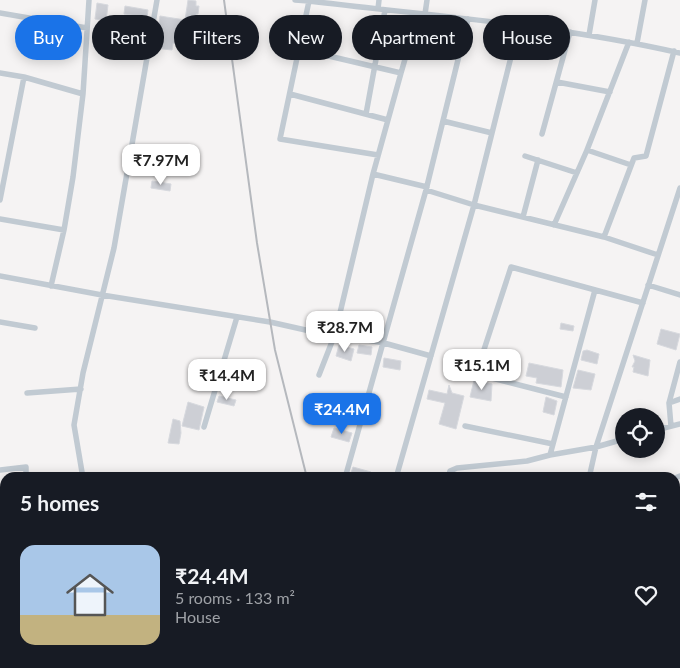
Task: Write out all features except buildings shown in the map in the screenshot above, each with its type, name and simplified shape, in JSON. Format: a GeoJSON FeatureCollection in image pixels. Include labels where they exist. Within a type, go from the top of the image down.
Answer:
{"type":"FeatureCollection","features":[{"type":"Feature","properties":{"kind":"street"},"geometry":{"type":"LineString","coordinates":[[51,286],[64,230],[73,177],[83,94],[89,0]]}},
{"type":"Feature","properties":{"kind":"street"},"geometry":{"type":"LineString","coordinates":[[82,472],[74,425],[114,248],[157,0]]}},
{"type":"Feature","properties":{"kind":"street"},"geometry":{"type":"LineString","coordinates":[[295,0],[328,2],[434,15]]}},
{"type":"Feature","properties":{"kind":"street"},"geometry":{"type":"LineString","coordinates":[[378,9],[379,0]]}},
{"type":"Feature","properties":{"kind":"street"},"geometry":{"type":"LineString","coordinates":[[426,14],[427,0]]}},
{"type":"Feature","properties":{"kind":"street"},"geometry":{"type":"LineString","coordinates":[[589,35],[595,0]]}},
{"type":"Feature","properties":{"kind":"street"},"geometry":{"type":"LineString","coordinates":[[637,43],[645,0]]}},
{"type":"Feature","properties":{"kind":"street"},"geometry":{"type":"LineString","coordinates":[[307,15],[310,1]]}},
{"type":"Feature","properties":{"kind":"street"},"geometry":{"type":"LineString","coordinates":[[366,114],[386,10]]}},
{"type":"Feature","properties":{"kind":"street"},"geometry":{"type":"LineString","coordinates":[[0,14],[87,28]]}},
{"type":"Feature","properties":{"kind":"street"},"geometry":{"type":"LineString","coordinates":[[319,375],[335,334],[372,174],[418,14]]}},
{"type":"Feature","properties":{"kind":"street"},"geometry":{"type":"LineString","coordinates":[[570,32],[677,52],[646,156],[634,158],[604,237]]}},
{"type":"Feature","properties":{"kind":"street"},"geometry":{"type":"LineString","coordinates":[[554,225],[587,150],[629,42]]}},
{"type":"Feature","properties":{"kind":"street"},"geometry":{"type":"LineString","coordinates":[[297,60],[280,139],[378,155]]}},
{"type":"Feature","properties":{"kind":"street"},"geometry":{"type":"LineString","coordinates":[[342,60],[401,73]]}},
{"type":"Feature","properties":{"kind":"street"},"geometry":{"type":"LineString","coordinates":[[347,472],[427,188],[458,60]]}},
{"type":"Feature","properties":{"kind":"street"},"geometry":{"type":"LineString","coordinates":[[398,472],[474,205],[510,60]]}},
{"type":"Feature","properties":{"kind":"street"},"geometry":{"type":"LineString","coordinates":[[542,134],[562,60]]}},
{"type":"Feature","properties":{"kind":"street"},"geometry":{"type":"LineString","coordinates":[[0,73],[83,94]]}},
{"type":"Feature","properties":{"kind":"street"},"geometry":{"type":"LineString","coordinates":[[0,200],[24,78]]}},
{"type":"Feature","properties":{"kind":"street"},"geometry":{"type":"LineString","coordinates":[[556,82],[610,92]]}},
{"type":"Feature","properties":{"kind":"street"},"geometry":{"type":"LineString","coordinates":[[290,94],[388,120]]}},
{"type":"Feature","properties":{"kind":"street"},"geometry":{"type":"LineString","coordinates":[[443,122],[492,133]]}},
{"type":"Feature","properties":{"kind":"street"},"geometry":{"type":"LineString","coordinates":[[587,150],[632,165]]}},
{"type":"Feature","properties":{"kind":"street"},"geometry":{"type":"LineString","coordinates":[[525,156],[577,173]]}},
{"type":"Feature","properties":{"kind":"street"},"geometry":{"type":"LineString","coordinates":[[523,217],[538,160]]}},
{"type":"Feature","properties":{"kind":"street"},"geometry":{"type":"LineString","coordinates":[[372,174],[427,188],[474,205],[604,237],[658,254]]}},
{"type":"Feature","properties":{"kind":"street"},"geometry":{"type":"LineString","coordinates":[[591,472],[596,447],[680,188]]}},
{"type":"Feature","properties":{"kind":"street"},"geometry":{"type":"LineString","coordinates":[[0,219],[64,230]]}},
{"type":"Feature","properties":{"kind":"street"},"geometry":{"type":"LineString","coordinates":[[566,397],[476,374],[511,267],[643,303]]}},
{"type":"Feature","properties":{"kind":"street"},"geometry":{"type":"LineString","coordinates":[[0,276],[384,343],[431,356]]}},
{"type":"Feature","properties":{"kind":"street"},"geometry":{"type":"LineString","coordinates":[[648,285],[680,295]]}},
{"type":"Feature","properties":{"kind":"street"},"geometry":{"type":"LineString","coordinates":[[550,455],[595,290]]}},
{"type":"Feature","properties":{"kind":"street"},"geometry":{"type":"LineString","coordinates":[[204,427],[237,317]]}},
{"type":"Feature","properties":{"kind":"street"},"geometry":{"type":"LineString","coordinates":[[0,322],[35,328]]}},
{"type":"Feature","properties":{"kind":"street"},"geometry":{"type":"LineString","coordinates":[[671,426],[669,403],[680,362]]}},
{"type":"Feature","properties":{"kind":"street"},"geometry":{"type":"LineString","coordinates":[[28,393],[81,389]]}},
{"type":"Feature","properties":{"kind":"street"},"geometry":{"type":"LineString","coordinates":[[669,403],[680,399]]}},
{"type":"Feature","properties":{"kind":"street"},"geometry":{"type":"LineString","coordinates":[[665,428],[680,424]]}},
{"type":"Feature","properties":{"kind":"street"},"geometry":{"type":"LineString","coordinates":[[465,426],[553,444]]}},
{"type":"Feature","properties":{"kind":"street"},"geometry":{"type":"LineString","coordinates":[[450,472],[458,468],[527,461],[615,442]]}},
{"type":"Feature","properties":{"kind":"street"},"geometry":{"type":"LineString","coordinates":[[0,470],[26,467],[26,472]]}},
{"type":"Feature","properties":{"kind":"railway"},"geometry":{"type":"LineString","coordinates":[[224,0],[257,243],[275,350],[306,472]]}}]}
